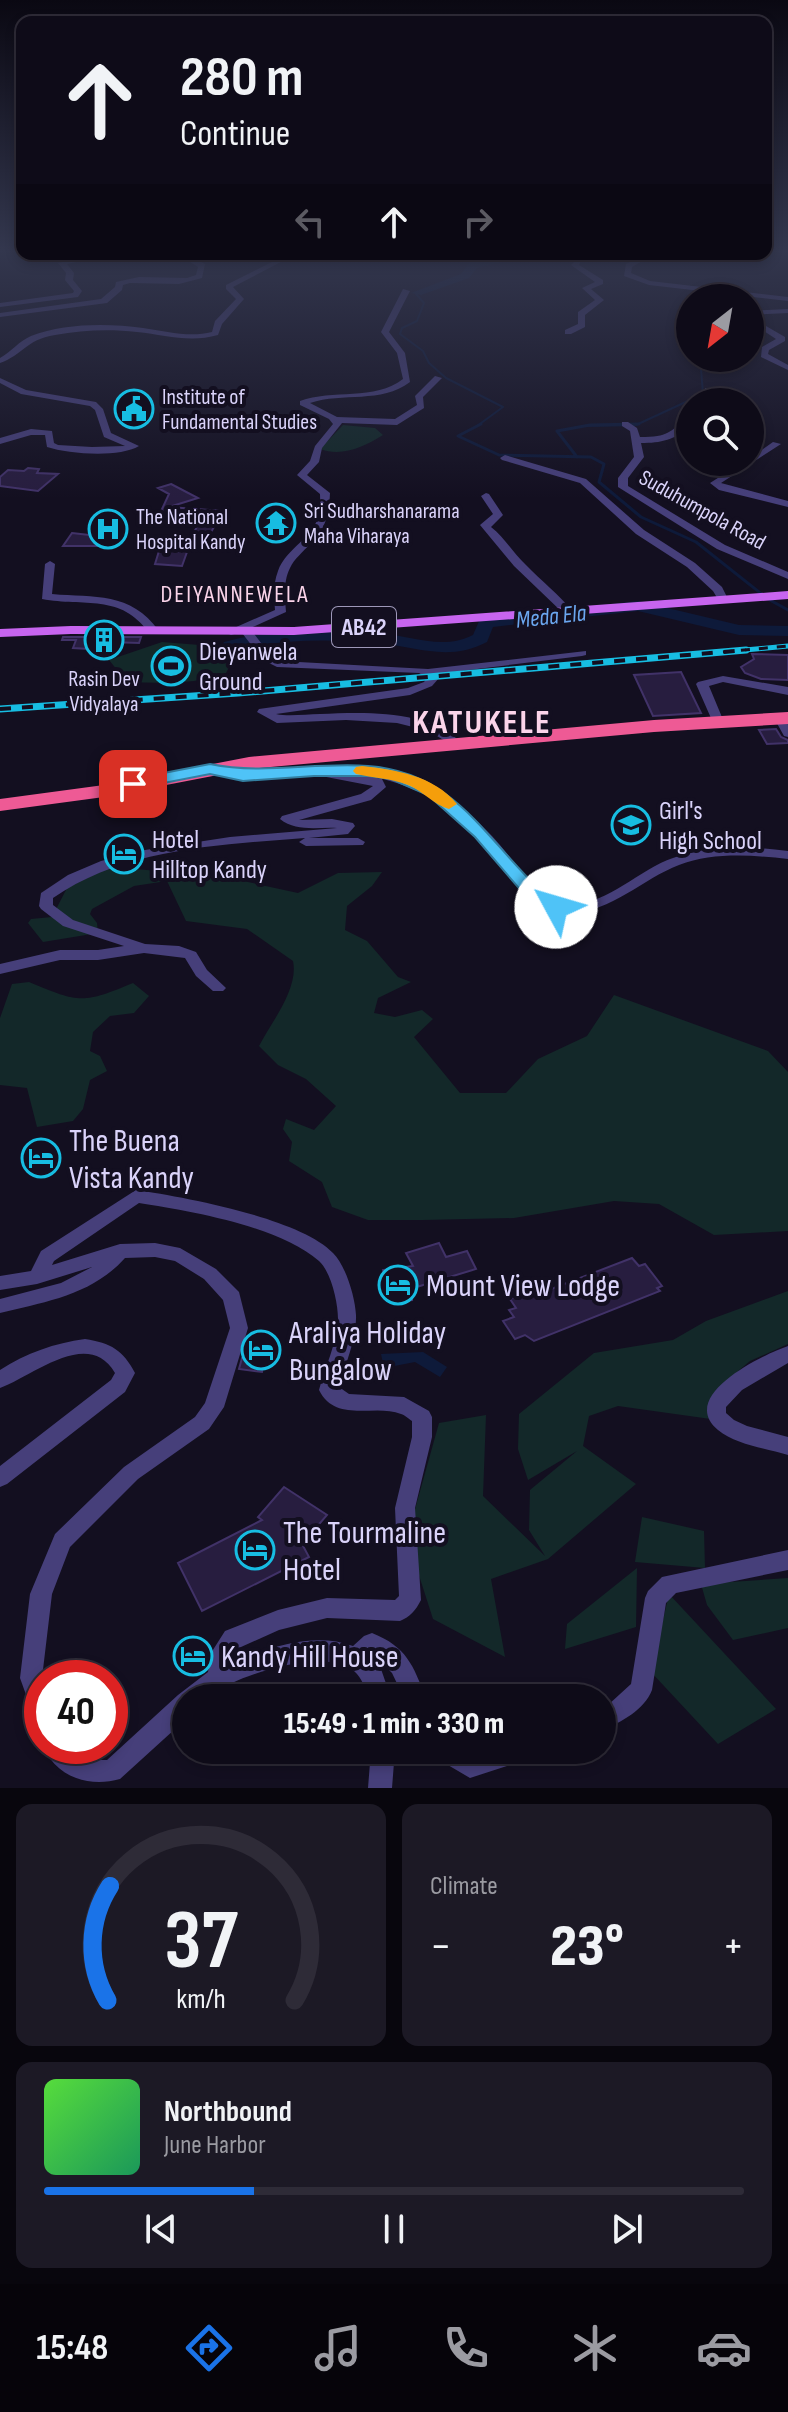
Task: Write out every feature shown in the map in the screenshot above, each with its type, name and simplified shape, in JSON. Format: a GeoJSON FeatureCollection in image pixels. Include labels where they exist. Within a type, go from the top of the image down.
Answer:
{"type":"FeatureCollection","features":[{"type":"Feature","properties":{"kind":"highway"},"geometry":{"type":"LineString","coordinates":[[0,805],[104,791],[210,769],[305,757],[718,722],[785,723]]}},
{"type":"Feature","properties":{"kind":"main road","name":"AB42"},"geometry":{"type":"LineString","coordinates":[[0,633],[231,632],[249,637],[781,595]]}},
{"type":"Feature","properties":{"kind":"street"},"geometry":{"type":"LineString","coordinates":[[0,359],[14,354],[29,340],[72,332]]}},
{"type":"Feature","properties":{"kind":"street"},"geometry":{"type":"LineString","coordinates":[[146,332],[187,337],[215,332]]}},
{"type":"Feature","properties":{"kind":"street"},"geometry":{"type":"LineString","coordinates":[[385,332],[401,353],[407,380],[390,390],[303,403],[337,420],[397,422],[421,406],[419,396],[438,378]]}},
{"type":"Feature","properties":{"kind":"street"},"geometry":{"type":"LineString","coordinates":[[774,332],[782,339],[765,349],[764,355],[788,368]]}},
{"type":"Feature","properties":{"kind":"street"},"geometry":{"type":"LineString","coordinates":[[0,380],[24,392],[93,404],[99,409],[107,435],[134,446],[121,451],[58,449],[50,445],[49,433],[39,431],[0,441]]}},
{"type":"Feature","properties":{"kind":"street"},"geometry":{"type":"LineString","coordinates":[[231,632],[281,612],[277,589],[281,571],[285,563],[320,530],[327,511],[325,493],[302,475],[314,462],[318,448],[336,428],[337,420]]}},
{"type":"Feature","properties":{"kind":"street","name":"Suduhumpola Road"},"geometry":{"type":"LineString","coordinates":[[625,425],[634,430],[639,457],[623,478],[623,487],[721,547],[788,576]]}},
{"type":"Feature","properties":{"kind":"street"},"geometry":{"type":"LineString","coordinates":[[635,440],[667,440],[676,436]]}},
{"type":"Feature","properties":{"kind":"street"},"geometry":{"type":"LineString","coordinates":[[764,452],[776,444]]}},
{"type":"Feature","properties":{"kind":"street"},"geometry":{"type":"LineString","coordinates":[[505,458],[583,481],[640,532],[691,565],[725,599]]}},
{"type":"Feature","properties":{"kind":"street"},"geometry":{"type":"LineString","coordinates":[[727,476],[715,483],[722,488],[788,504]]}},
{"type":"Feature","properties":{"kind":"street"},"geometry":{"type":"LineString","coordinates":[[486,496],[498,515],[485,525],[486,528],[504,541],[512,557],[557,597],[567,611]]}},
{"type":"Feature","properties":{"kind":"street"},"geometry":{"type":"LineString","coordinates":[[50,564],[46,597],[122,604],[145,618],[153,631]]}},
{"type":"Feature","properties":{"kind":"street"},"geometry":{"type":"LineString","coordinates":[[249,637],[270,661],[277,664],[428,672],[582,653]]}},
{"type":"Feature","properties":{"kind":"street"},"geometry":{"type":"LineString","coordinates":[[428,672],[433,678],[428,684],[410,691],[263,712],[277,719],[382,719],[435,730],[458,745]]}},
{"type":"Feature","properties":{"kind":"street"},"geometry":{"type":"LineString","coordinates":[[718,722],[702,684],[723,679],[788,691]]}},
{"type":"Feature","properties":{"kind":"street"},"geometry":{"type":"LineString","coordinates":[[210,769],[243,776],[314,771],[369,771],[395,775],[434,791],[482,834],[536,896],[556,907],[580,909],[676,862],[716,853],[753,850],[788,855]]}},
{"type":"Feature","properties":{"kind":"street"},"geometry":{"type":"LineString","coordinates":[[218,988],[201,973],[191,955],[144,948],[68,923],[50,912],[46,906],[46,896],[61,882],[151,853],[343,831],[348,826],[338,822],[294,824],[287,819],[366,797],[380,787],[377,782],[314,771]]}},
{"type":"Feature","properties":{"kind":"street"},"geometry":{"type":"LineString","coordinates":[[245,841],[358,842]]}},
{"type":"Feature","properties":{"kind":"street"},"geometry":{"type":"LineString","coordinates":[[0,969],[60,955],[98,955],[144,948]]}},
{"type":"Feature","properties":{"kind":"street"},"geometry":{"type":"LineString","coordinates":[[37,1277],[47,1256],[136,1196],[172,1202],[287,1234],[329,1259],[342,1291],[347,1318],[329,1390],[345,1402],[404,1405],[422,1417],[422,1437],[405,1508],[410,1600],[407,1607],[400,1611],[327,1608],[278,1620],[233,1639],[222,1653],[219,1677]]}},
{"type":"Feature","properties":{"kind":"street"},"geometry":{"type":"LineString","coordinates":[[0,1283],[37,1277],[120,1251],[155,1250],[180,1255],[210,1274],[232,1297],[239,1328],[214,1407],[202,1423],[131,1473],[62,1541],[41,1594],[33,1660]]}},
{"type":"Feature","properties":{"kind":"street"},"geometry":{"type":"LineString","coordinates":[[0,1306],[89,1281],[107,1268],[120,1251]]}},
{"type":"Feature","properties":{"kind":"street"},"geometry":{"type":"LineString","coordinates":[[0,1380],[16,1369],[76,1346],[105,1351],[120,1360],[125,1373],[118,1386],[0,1478]]}},
{"type":"Feature","properties":{"kind":"street"},"geometry":{"type":"LineString","coordinates":[[788,1354],[739,1380],[719,1397],[716,1409],[720,1421],[730,1428],[788,1446]]}},
{"type":"Feature","properties":{"kind":"street"},"geometry":{"type":"LineString","coordinates":[[616,1713],[641,1690],[656,1598],[670,1584],[788,1560]]}},
{"type":"Feature","properties":{"kind":"street"},"geometry":{"type":"LineString","coordinates":[[356,1658],[372,1644],[388,1649],[397,1658],[409,1684]]}},
{"type":"Feature","properties":{"kind":"street"},"geometry":{"type":"LineString","coordinates":[[210,1684],[219,1677],[280,1655],[315,1651],[340,1652],[356,1658],[378,1684]]}},
{"type":"Feature","properties":{"kind":"street"},"geometry":{"type":"LineString","coordinates":[[128,1756],[172,1716]]}},
{"type":"Feature","properties":{"kind":"street"},"geometry":{"type":"LineString","coordinates":[[72,1764],[78,1770],[92,1773],[112,1771],[120,1764]]}},
{"type":"Feature","properties":{"kind":"street"},"geometry":{"type":"LineString","coordinates":[[380,1788],[382,1764]]}},
{"type":"Feature","properties":{"kind":"green space"},"geometry":{"type":"Polygon","coordinates":[[[343,425],[375,428],[383,435],[353,450],[336,452],[320,449],[343,425]]]}},
{"type":"Feature","properties":{"kind":"green space","name":"Dieyanwela Ground"},"geometry":{"type":"Polygon","coordinates":[[[162,642],[225,647],[233,660],[226,673],[202,680],[165,683],[127,682],[109,660],[162,642]]]}},
{"type":"Feature","properties":{"kind":"green space"},"geometry":{"type":"Polygon","coordinates":[[[110,867],[220,876],[298,893],[338,873],[382,872],[372,886],[347,906],[345,930],[367,941],[398,977],[411,982],[378,998],[374,1013],[395,1017],[422,1010],[433,1019],[414,1037],[460,1093],[506,1093],[538,1059],[587,1036],[614,995],[768,1051],[788,1072],[788,1231],[714,1235],[659,1204],[614,1201],[514,1218],[423,1220],[368,1220],[332,1207],[322,1182],[289,1161],[292,1142],[283,1129],[286,1119],[314,1130],[336,1106],[306,1079],[278,1065],[259,1046],[288,994],[294,971],[293,961],[247,929],[186,921],[167,881],[134,886],[92,909],[90,914],[97,923],[98,933],[43,942],[28,923],[31,919],[52,917],[67,888],[110,867]]]}},
{"type":"Feature","properties":{"kind":"green space"},"geometry":{"type":"Polygon","coordinates":[[[29,982],[59,994],[81,998],[103,995],[133,983],[149,996],[134,1013],[110,1016],[93,1032],[90,1051],[100,1056],[107,1071],[90,1080],[83,1109],[73,1121],[37,1127],[27,1088],[0,1085],[0,1018],[12,984],[29,982]]]}},
{"type":"Feature","properties":{"kind":"green space"},"geometry":{"type":"Polygon","coordinates":[[[788,1291],[788,1344],[750,1361],[716,1390],[725,1421],[618,1406],[589,1416],[583,1446],[636,1484],[548,1559],[491,1579],[505,1657],[433,1619],[407,1538],[439,1423],[486,1415],[483,1496],[545,1556],[529,1530],[530,1490],[577,1451],[528,1480],[518,1449],[519,1414],[594,1353],[673,1340],[706,1321],[788,1291]]]}},
{"type":"Feature","properties":{"kind":"green space"},"geometry":{"type":"Polygon","coordinates":[[[642,1517],[704,1531],[705,1568],[635,1562],[642,1517]]]}},
{"type":"Feature","properties":{"kind":"green space"},"geometry":{"type":"Polygon","coordinates":[[[637,1568],[636,1627],[565,1649],[567,1624],[637,1568]]]}},
{"type":"Feature","properties":{"kind":"green space"},"geometry":{"type":"Polygon","coordinates":[[[788,1578],[788,1628],[733,1640],[707,1605],[701,1584],[788,1578]]]}},
{"type":"Feature","properties":{"kind":"green space"},"geometry":{"type":"Polygon","coordinates":[[[669,1594],[776,1709],[718,1744],[651,1672],[669,1594]]]}},
{"type":"Feature","properties":{"kind":"water"},"geometry":{"type":"Polygon","coordinates":[[[423,1352],[447,1367],[440,1377],[415,1362],[384,1368],[381,1354],[423,1352]]]}},
{"type":"Feature","properties":{"kind":"building"},"geometry":{"type":"Polygon","coordinates":[[[28,468],[39,469],[37,473],[58,474],[38,491],[0,486],[0,477],[8,470],[24,471],[28,468]]]}},
{"type":"Feature","properties":{"kind":"building"},"geometry":{"type":"Polygon","coordinates":[[[171,484],[198,498],[169,507],[223,511],[210,534],[193,534],[198,525],[156,522],[169,494],[158,488],[171,484]]]}},
{"type":"Feature","properties":{"kind":"building"},"geometry":{"type":"Polygon","coordinates":[[[72,533],[107,537],[101,546],[63,546],[72,533]]]}},
{"type":"Feature","properties":{"kind":"building"},"geometry":{"type":"Polygon","coordinates":[[[159,551],[187,552],[182,566],[155,564],[159,551]]]}},
{"type":"Feature","properties":{"kind":"building","name":"Rasin Dev Vidyalaya"},"geometry":{"type":"Polygon","coordinates":[[[63,637],[141,637],[139,643],[109,642],[106,650],[73,648],[76,640],[62,640],[63,637]]]}},
{"type":"Feature","properties":{"kind":"building"},"geometry":{"type":"Polygon","coordinates":[[[752,654],[788,655],[788,680],[761,679],[745,673],[741,667],[754,659],[752,654]]]}},
{"type":"Feature","properties":{"kind":"building"},"geometry":{"type":"Polygon","coordinates":[[[681,672],[701,713],[653,716],[634,675],[681,672]]]}},
{"type":"Feature","properties":{"kind":"building"},"geometry":{"type":"Polygon","coordinates":[[[776,729],[788,743],[767,744],[759,730],[776,729]]]}},
{"type":"Feature","properties":{"kind":"building"},"geometry":{"type":"Polygon","coordinates":[[[439,1243],[446,1257],[467,1251],[476,1269],[410,1289],[412,1300],[389,1302],[383,1270],[413,1266],[406,1253],[439,1243]]]}},
{"type":"Feature","properties":{"kind":"building"},"geometry":{"type":"Polygon","coordinates":[[[632,1258],[639,1266],[645,1264],[662,1286],[657,1288],[660,1291],[534,1341],[525,1335],[515,1339],[503,1321],[514,1317],[509,1310],[516,1308],[510,1299],[537,1288],[541,1293],[632,1258]]]}},
{"type":"Feature","properties":{"kind":"building","name":"Araliya Holiday Bungalow"},"geometry":{"type":"Polygon","coordinates":[[[256,1341],[269,1343],[262,1372],[239,1369],[242,1358],[251,1359],[256,1341]]]}},
{"type":"Feature","properties":{"kind":"building","name":"The Tourmaline Hotel"},"geometry":{"type":"Polygon","coordinates":[[[284,1487],[327,1515],[302,1544],[309,1557],[202,1611],[178,1563],[262,1520],[258,1517],[284,1487]]]}},
{"type":"Feature","properties":{"kind":"waterway"},"geometry":{"type":"LineString","coordinates":[[401,332],[423,351],[429,363],[446,378],[503,407],[477,426]]}},
{"type":"Feature","properties":{"kind":"waterway"},"geometry":{"type":"LineString","coordinates":[[638,424],[703,394],[701,372]]}},
{"type":"Feature","properties":{"kind":"waterway"},"geometry":{"type":"LineString","coordinates":[[481,424],[458,436],[499,455],[577,457]]}},
{"type":"Feature","properties":{"kind":"waterway"},"geometry":{"type":"LineString","coordinates":[[577,457],[557,431],[590,425],[638,424]]}},
{"type":"Feature","properties":{"kind":"waterway"},"geometry":{"type":"LineString","coordinates":[[586,426],[638,424]]}},
{"type":"Feature","properties":{"kind":"waterway"},"geometry":{"type":"LineString","coordinates":[[577,457],[591,457],[604,464],[599,482],[641,517],[696,542],[768,599],[788,610]]}},
{"type":"Feature","properties":{"kind":"waterway","name":"Meda Ela"},"geometry":{"type":"LineString","coordinates":[[230,646],[266,638],[323,635],[379,638],[443,649],[456,648],[481,638],[486,623],[638,606],[739,630],[788,631]]}},
{"type":"Feature","properties":{"kind":"railway"},"geometry":{"type":"LineString","coordinates":[[730,651],[788,646]]}},
{"type":"Feature","properties":{"kind":"railway"},"geometry":{"type":"LineString","coordinates":[[730,651],[746,650]]}},
{"type":"Feature","properties":{"kind":"railway"},"geometry":{"type":"LineString","coordinates":[[0,709],[238,693],[730,651]]}},
{"type":"Feature","properties":{"kind":"railway"},"geometry":{"type":"LineString","coordinates":[[723,652],[730,651]]}},
{"type":"Feature","properties":{"kind":"slow traffic"},"geometry":{"type":"LineString","coordinates":[[362,771],[395,775],[415,782],[434,791],[449,804]]}},
{"type":"Feature","properties":{"kind":"place","name":"Institute of Fundamental Studies"},"geometry":{"type":"Point","coordinates":[134,409]}},
{"type":"Feature","properties":{"kind":"place","name":"Sri Sudharshanarama Maha Viharaya"},"geometry":{"type":"Point","coordinates":[276,523]}},
{"type":"Feature","properties":{"kind":"place","name":"The National Hospital Kandy"},"geometry":{"type":"Point","coordinates":[108,529]}},
{"type":"Feature","properties":{"kind":"place","name":"Rasin Dev Vidyalaya"},"geometry":{"type":"Point","coordinates":[104,640]}},
{"type":"Feature","properties":{"kind":"place","name":"Dieyanwela Ground"},"geometry":{"type":"Point","coordinates":[171,666]}},
{"type":"Feature","properties":{"kind":"place","name":"Girl's High School"},"geometry":{"type":"Point","coordinates":[631,825]}},
{"type":"Feature","properties":{"kind":"place","name":"Hotel Hilltop Kandy"},"geometry":{"type":"Point","coordinates":[124,854]}},
{"type":"Feature","properties":{"kind":"place","name":"The Buena Vista Kandy"},"geometry":{"type":"Point","coordinates":[41,1158]}},
{"type":"Feature","properties":{"kind":"place","name":"Mount View Lodge"},"geometry":{"type":"Point","coordinates":[398,1285]}},
{"type":"Feature","properties":{"kind":"place","name":"Araliya Holiday Bungalow"},"geometry":{"type":"Point","coordinates":[261,1350]}},
{"type":"Feature","properties":{"kind":"place","name":"The Tourmaline Hotel"},"geometry":{"type":"Point","coordinates":[255,1550]}},
{"type":"Feature","properties":{"kind":"place","name":"Kandy Hill House"},"geometry":{"type":"Point","coordinates":[193,1656]}},
{"type":"Feature","properties":{"kind":"district","name":"DEIYANNEWELA"},"geometry":{"type":"Point","coordinates":[235,594]}},
{"type":"Feature","properties":{"kind":"district","name":"KATUKELE"},"geometry":{"type":"Point","coordinates":[482,721]}},
{"type":"Feature","properties":{"kind":"route"},"geometry":{"type":"LineString","coordinates":[[133,784],[210,769],[226,775],[243,776],[314,771],[369,771],[395,775],[434,791],[482,834],[536,896],[556,907]]}}]}
